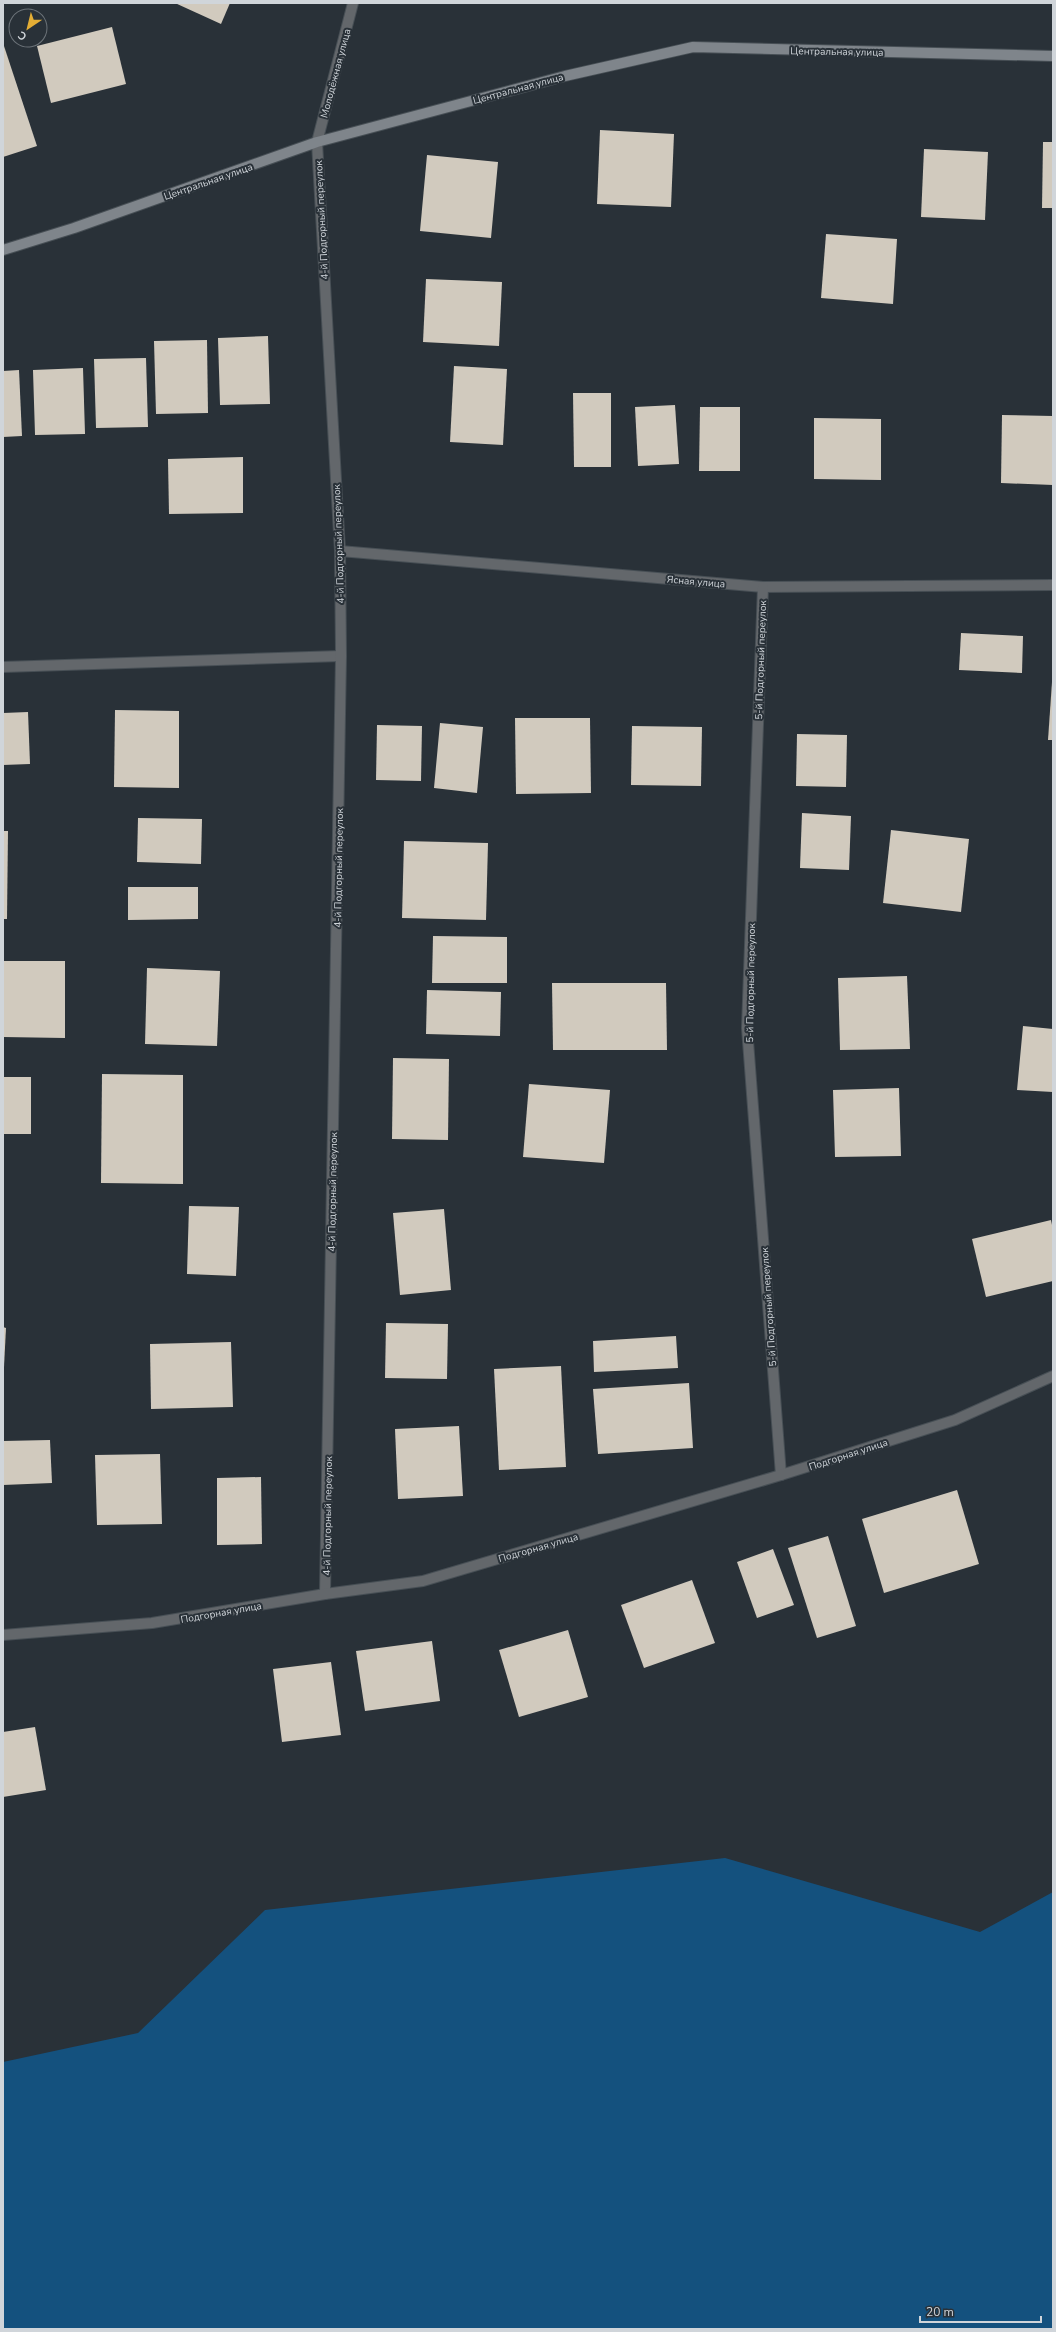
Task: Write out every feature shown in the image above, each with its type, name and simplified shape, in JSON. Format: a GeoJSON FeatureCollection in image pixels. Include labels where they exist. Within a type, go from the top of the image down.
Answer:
{"type":"FeatureCollection","features":[{"type":"Feature","properties":{"kind":"street","name":"Молодёжная улица"},"geometry":{"type":"LineString","coordinates":[[317,142],[353,3]]}},
{"type":"Feature","properties":{"kind":"street","name":"Центральная улица"},"geometry":{"type":"LineString","coordinates":[[3,250],[74,228],[317,142],[565,76],[693,47],[1053,56]]}},
{"type":"Feature","properties":{"kind":"street","name":"4-й Подгорный переулок"},"geometry":{"type":"LineString","coordinates":[[317,142],[340,551],[341,656],[325,1594]]}},
{"type":"Feature","properties":{"kind":"street","name":"Ясная улица"},"geometry":{"type":"LineString","coordinates":[[340,551],[763,587],[1053,585]]}},
{"type":"Feature","properties":{"kind":"street","name":"5-й Подгорный переулок"},"geometry":{"type":"LineString","coordinates":[[763,587],[747,1028],[781,1475]]}},
{"type":"Feature","properties":{"kind":"street"},"geometry":{"type":"LineString","coordinates":[[3,667],[341,656]]}},
{"type":"Feature","properties":{"kind":"street","name":"Подгорная улица"},"geometry":{"type":"LineString","coordinates":[[3,1635],[152,1624],[325,1594],[423,1581],[781,1475],[955,1420],[1053,1376]]}},
{"type":"Feature","properties":{"kind":"shaded area"},"geometry":{"type":"Polygon","coordinates":[[[725,1858],[980,1932],[1053,1892],[1053,2329],[3,2329],[3,2062],[138,2033],[265,1910],[725,1858]]]}},
{"type":"Feature","properties":{"kind":"building"},"geometry":{"type":"Polygon","coordinates":[[[175,3],[230,3],[221,24],[175,3]]]}},
{"type":"Feature","properties":{"kind":"building"},"geometry":{"type":"Polygon","coordinates":[[[112,27],[126,84],[51,103],[37,48],[48,48],[48,43],[112,27]]]}},
{"type":"Feature","properties":{"kind":"building"},"geometry":{"type":"Polygon","coordinates":[[[3,43],[37,146],[3,157],[3,43]]]}},
{"type":"Feature","properties":{"kind":"building"},"geometry":{"type":"Polygon","coordinates":[[[600,130],[674,134],[671,207],[597,204],[600,130]]]}},
{"type":"Feature","properties":{"kind":"building"},"geometry":{"type":"Polygon","coordinates":[[[1043,142],[1053,142],[1053,208],[1042,208],[1043,142]]]}},
{"type":"Feature","properties":{"kind":"building"},"geometry":{"type":"Polygon","coordinates":[[[924,149],[988,152],[985,220],[921,217],[924,149]]]}},
{"type":"Feature","properties":{"kind":"building"},"geometry":{"type":"Polygon","coordinates":[[[427,155],[498,162],[491,238],[420,231],[427,155]]]}},
{"type":"Feature","properties":{"kind":"building"},"geometry":{"type":"Polygon","coordinates":[[[826,234],[897,239],[893,304],[821,298],[826,234]]]}},
{"type":"Feature","properties":{"kind":"building"},"geometry":{"type":"Polygon","coordinates":[[[426,279],[502,282],[499,346],[423,342],[426,279]]]}},
{"type":"Feature","properties":{"kind":"building"},"geometry":{"type":"Polygon","coordinates":[[[268,336],[270,404],[220,405],[218,338],[268,336]]]}},
{"type":"Feature","properties":{"kind":"building"},"geometry":{"type":"Polygon","coordinates":[[[207,340],[208,413],[156,414],[154,341],[207,340]]]}},
{"type":"Feature","properties":{"kind":"building"},"geometry":{"type":"Polygon","coordinates":[[[146,358],[148,427],[96,428],[94,359],[146,358]]]}},
{"type":"Feature","properties":{"kind":"building"},"geometry":{"type":"Polygon","coordinates":[[[454,366],[507,369],[503,445],[450,442],[454,366]]]}},
{"type":"Feature","properties":{"kind":"building"},"geometry":{"type":"Polygon","coordinates":[[[83,368],[85,434],[35,435],[33,370],[83,368]]]}},
{"type":"Feature","properties":{"kind":"building"},"geometry":{"type":"Polygon","coordinates":[[[19,370],[22,436],[3,437],[3,371],[19,370]]]}},
{"type":"Feature","properties":{"kind":"building"},"geometry":{"type":"Polygon","coordinates":[[[573,393],[611,393],[611,467],[574,467],[573,393]]]}},
{"type":"Feature","properties":{"kind":"building"},"geometry":{"type":"Polygon","coordinates":[[[675,405],[679,464],[638,466],[635,407],[675,405]]]}},
{"type":"Feature","properties":{"kind":"building"},"geometry":{"type":"Polygon","coordinates":[[[700,407],[740,407],[740,471],[699,471],[700,407]]]}},
{"type":"Feature","properties":{"kind":"building"},"geometry":{"type":"Polygon","coordinates":[[[1002,415],[1053,416],[1053,485],[1001,483],[1002,415]]]}},
{"type":"Feature","properties":{"kind":"building"},"geometry":{"type":"Polygon","coordinates":[[[814,418],[881,419],[881,480],[814,479],[814,418]]]}},
{"type":"Feature","properties":{"kind":"building"},"geometry":{"type":"Polygon","coordinates":[[[243,457],[243,513],[169,514],[168,459],[243,457]]]}},
{"type":"Feature","properties":{"kind":"building"},"geometry":{"type":"Polygon","coordinates":[[[961,633],[1023,636],[1022,673],[959,670],[961,633]]]}},
{"type":"Feature","properties":{"kind":"building"},"geometry":{"type":"Polygon","coordinates":[[[1052,682],[1053,740],[1048,740],[1052,682]]]}},
{"type":"Feature","properties":{"kind":"building"},"geometry":{"type":"Polygon","coordinates":[[[115,710],[179,711],[179,788],[114,787],[115,710]]]}},
{"type":"Feature","properties":{"kind":"building"},"geometry":{"type":"Polygon","coordinates":[[[28,712],[30,764],[3,765],[3,713],[28,712]]]}},
{"type":"Feature","properties":{"kind":"building"},"geometry":{"type":"Polygon","coordinates":[[[515,718],[590,718],[591,793],[516,794],[515,718]]]}},
{"type":"Feature","properties":{"kind":"building"},"geometry":{"type":"Polygon","coordinates":[[[440,723],[483,727],[477,793],[434,788],[440,723]]]}},
{"type":"Feature","properties":{"kind":"building"},"geometry":{"type":"Polygon","coordinates":[[[377,725],[422,726],[421,781],[376,780],[377,725]]]}},
{"type":"Feature","properties":{"kind":"building"},"geometry":{"type":"Polygon","coordinates":[[[632,726],[702,727],[701,786],[631,785],[632,726]]]}},
{"type":"Feature","properties":{"kind":"building"},"geometry":{"type":"Polygon","coordinates":[[[797,734],[847,735],[846,787],[796,786],[797,734]]]}},
{"type":"Feature","properties":{"kind":"building"},"geometry":{"type":"Polygon","coordinates":[[[802,813],[851,816],[849,870],[800,868],[802,813]]]}},
{"type":"Feature","properties":{"kind":"building"},"geometry":{"type":"Polygon","coordinates":[[[138,818],[202,819],[201,864],[137,862],[138,818]]]}},
{"type":"Feature","properties":{"kind":"building"},"geometry":{"type":"Polygon","coordinates":[[[891,830],[969,839],[961,912],[883,903],[891,830]]]}},
{"type":"Feature","properties":{"kind":"building"},"geometry":{"type":"Polygon","coordinates":[[[3,831],[8,831],[7,919],[3,919],[3,831]]]}},
{"type":"Feature","properties":{"kind":"building"},"geometry":{"type":"Polygon","coordinates":[[[404,841],[488,843],[486,920],[402,918],[404,841]]]}},
{"type":"Feature","properties":{"kind":"building"},"geometry":{"type":"Polygon","coordinates":[[[128,887],[198,887],[198,919],[128,920],[128,887]]]}},
{"type":"Feature","properties":{"kind":"building"},"geometry":{"type":"Polygon","coordinates":[[[433,936],[507,937],[507,983],[432,983],[433,936]]]}},
{"type":"Feature","properties":{"kind":"building"},"geometry":{"type":"Polygon","coordinates":[[[3,961],[65,961],[65,1038],[3,1037],[3,961]]]}},
{"type":"Feature","properties":{"kind":"building"},"geometry":{"type":"Polygon","coordinates":[[[147,968],[220,971],[217,1046],[145,1044],[147,968]]]}},
{"type":"Feature","properties":{"kind":"building"},"geometry":{"type":"Polygon","coordinates":[[[907,976],[910,1049],[840,1050],[838,978],[907,976]]]}},
{"type":"Feature","properties":{"kind":"building"},"geometry":{"type":"Polygon","coordinates":[[[552,983],[666,983],[667,1050],[553,1050],[552,983]]]}},
{"type":"Feature","properties":{"kind":"building"},"geometry":{"type":"Polygon","coordinates":[[[427,990],[501,992],[500,1036],[426,1034],[427,990]]]}},
{"type":"Feature","properties":{"kind":"building"},"geometry":{"type":"Polygon","coordinates":[[[1023,1026],[1053,1029],[1053,1092],[1017,1090],[1023,1026]]]}},
{"type":"Feature","properties":{"kind":"building"},"geometry":{"type":"Polygon","coordinates":[[[393,1058],[449,1059],[448,1140],[392,1139],[393,1058]]]}},
{"type":"Feature","properties":{"kind":"building"},"geometry":{"type":"Polygon","coordinates":[[[102,1074],[183,1075],[183,1184],[101,1183],[102,1074]]]}},
{"type":"Feature","properties":{"kind":"building"},"geometry":{"type":"Polygon","coordinates":[[[3,1077],[31,1077],[31,1134],[3,1134],[3,1077]]]}},
{"type":"Feature","properties":{"kind":"building"},"geometry":{"type":"Polygon","coordinates":[[[529,1084],[610,1090],[604,1163],[523,1157],[529,1084]]]}},
{"type":"Feature","properties":{"kind":"building"},"geometry":{"type":"Polygon","coordinates":[[[899,1088],[901,1156],[835,1157],[833,1090],[899,1088]]]}},
{"type":"Feature","properties":{"kind":"building"},"geometry":{"type":"Polygon","coordinates":[[[189,1206],[239,1207],[236,1276],[187,1274],[189,1206]]]}},
{"type":"Feature","properties":{"kind":"building"},"geometry":{"type":"Polygon","coordinates":[[[444,1209],[451,1290],[400,1295],[393,1213],[444,1209]]]}},
{"type":"Feature","properties":{"kind":"building"},"geometry":{"type":"Polygon","coordinates":[[[1051,1220],[1053,1230],[1053,1281],[986,1297],[972,1239],[1051,1220]]]}},
{"type":"Feature","properties":{"kind":"building"},"geometry":{"type":"Polygon","coordinates":[[[386,1323],[448,1324],[447,1379],[385,1378],[386,1323]]]}},
{"type":"Feature","properties":{"kind":"building"},"geometry":{"type":"Polygon","coordinates":[[[3,1327],[6,1328],[4,1367],[3,1367],[3,1327]]]}},
{"type":"Feature","properties":{"kind":"building"},"geometry":{"type":"Polygon","coordinates":[[[676,1336],[678,1368],[594,1372],[593,1341],[676,1336]]]}},
{"type":"Feature","properties":{"kind":"building"},"geometry":{"type":"Polygon","coordinates":[[[231,1342],[233,1407],[151,1409],[150,1344],[231,1342]]]}},
{"type":"Feature","properties":{"kind":"building"},"geometry":{"type":"Polygon","coordinates":[[[561,1366],[566,1467],[499,1470],[494,1369],[561,1366]]]}},
{"type":"Feature","properties":{"kind":"building"},"geometry":{"type":"Polygon","coordinates":[[[689,1383],[693,1448],[598,1454],[593,1389],[689,1383]]]}},
{"type":"Feature","properties":{"kind":"building"},"geometry":{"type":"Polygon","coordinates":[[[459,1426],[463,1496],[398,1499],[395,1429],[459,1426]]]}},
{"type":"Feature","properties":{"kind":"building"},"geometry":{"type":"Polygon","coordinates":[[[50,1440],[52,1483],[3,1485],[3,1441],[50,1440]]]}},
{"type":"Feature","properties":{"kind":"building"},"geometry":{"type":"Polygon","coordinates":[[[160,1454],[162,1524],[97,1525],[95,1455],[160,1454]]]}},
{"type":"Feature","properties":{"kind":"building"},"geometry":{"type":"Polygon","coordinates":[[[261,1477],[262,1544],[217,1545],[217,1478],[261,1477]]]}},
{"type":"Feature","properties":{"kind":"building"},"geometry":{"type":"Polygon","coordinates":[[[957,1490],[979,1564],[884,1593],[862,1519],[957,1490]]]}},
{"type":"Feature","properties":{"kind":"building"},"geometry":{"type":"Polygon","coordinates":[[[828,1536],[856,1626],[817,1638],[788,1548],[828,1536]]]}},
{"type":"Feature","properties":{"kind":"building"},"geometry":{"type":"Polygon","coordinates":[[[773,1549],[794,1605],[757,1618],[737,1562],[773,1549]]]}},
{"type":"Feature","properties":{"kind":"building"},"geometry":{"type":"Polygon","coordinates":[[[692,1580],[715,1643],[644,1668],[621,1605],[692,1580]]]}},
{"type":"Feature","properties":{"kind":"building"},"geometry":{"type":"Polygon","coordinates":[[[568,1630],[588,1697],[519,1717],[499,1650],[568,1630]]]}},
{"type":"Feature","properties":{"kind":"building"},"geometry":{"type":"Polygon","coordinates":[[[432,1641],[440,1701],[365,1711],[356,1651],[432,1641]]]}},
{"type":"Feature","properties":{"kind":"building"},"geometry":{"type":"Polygon","coordinates":[[[331,1662],[341,1735],[282,1742],[273,1669],[331,1662]]]}},
{"type":"Feature","properties":{"kind":"building"},"geometry":{"type":"Polygon","coordinates":[[[35,1727],[46,1790],[3,1797],[3,1732],[35,1727]]]}}]}
